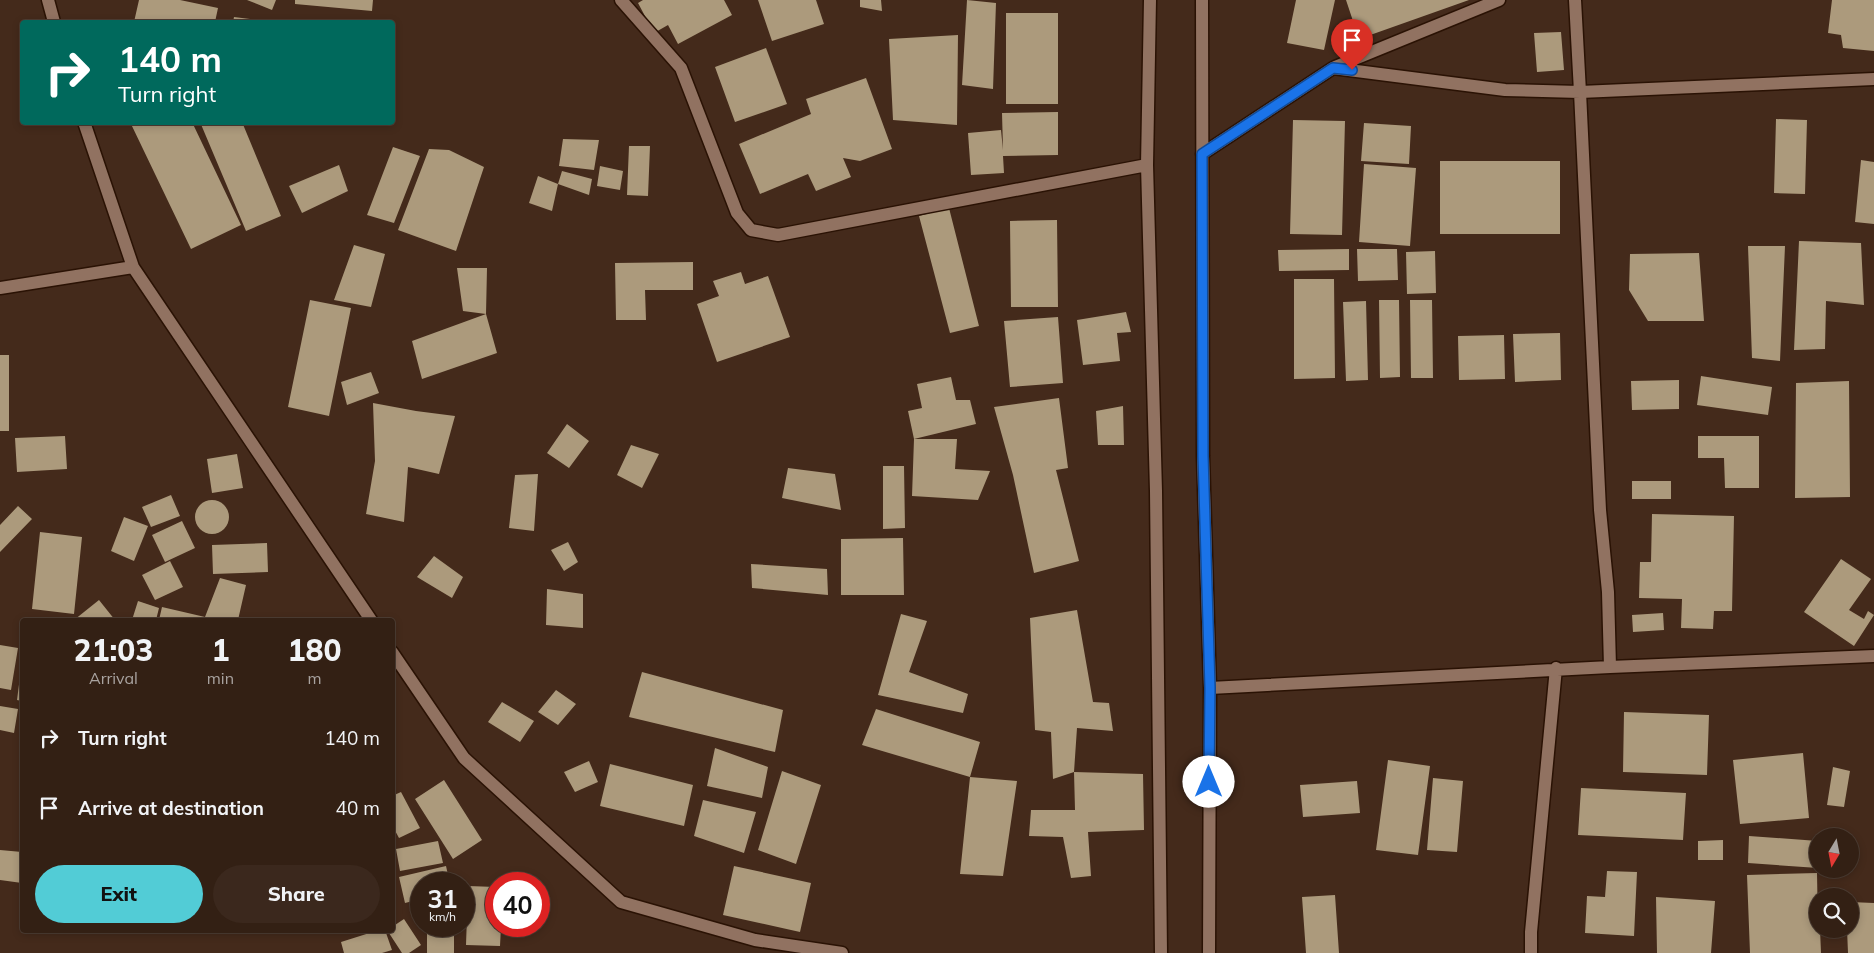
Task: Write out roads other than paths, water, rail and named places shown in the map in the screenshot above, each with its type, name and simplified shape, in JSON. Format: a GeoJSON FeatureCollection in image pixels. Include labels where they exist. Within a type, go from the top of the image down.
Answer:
{"type":"FeatureCollection","features":[{"type":"Feature","properties":{"kind":"street"},"geometry":{"type":"LineString","coordinates":[[48,0],[53,20]]}},
{"type":"Feature","properties":{"kind":"street"},"geometry":{"type":"LineString","coordinates":[[621,0],[681,68],[738,213],[751,230],[778,235],[1147,165]]}},
{"type":"Feature","properties":{"kind":"street"},"geometry":{"type":"LineString","coordinates":[[1150,0],[1147,165],[1156,491],[1161,953]]}},
{"type":"Feature","properties":{"kind":"street"},"geometry":{"type":"LineString","coordinates":[[1202,0],[1203,456],[1210,688],[1209,953]]}},
{"type":"Feature","properties":{"kind":"street"},"geometry":{"type":"LineString","coordinates":[[1202,154],[1333,68],[1499,0]]}},
{"type":"Feature","properties":{"kind":"street"},"geometry":{"type":"LineString","coordinates":[[1575,0],[1600,510],[1608,592],[1610,667]]}},
{"type":"Feature","properties":{"kind":"street"},"geometry":{"type":"LineString","coordinates":[[1333,68],[1505,90],[1580,92],[1874,79]]}},
{"type":"Feature","properties":{"kind":"street"},"geometry":{"type":"LineString","coordinates":[[85,125],[133,267],[370,618]]}},
{"type":"Feature","properties":{"kind":"street"},"geometry":{"type":"LineString","coordinates":[[0,288],[133,267]]}},
{"type":"Feature","properties":{"kind":"street"},"geometry":{"type":"LineString","coordinates":[[395,656],[464,758],[621,902],[755,940],[842,953]]}},
{"type":"Feature","properties":{"kind":"street"},"geometry":{"type":"LineString","coordinates":[[1210,688],[1556,668],[1874,656]]}},
{"type":"Feature","properties":{"kind":"street"},"geometry":{"type":"LineString","coordinates":[[1532,953],[1531,932],[1556,668]]}}]}
